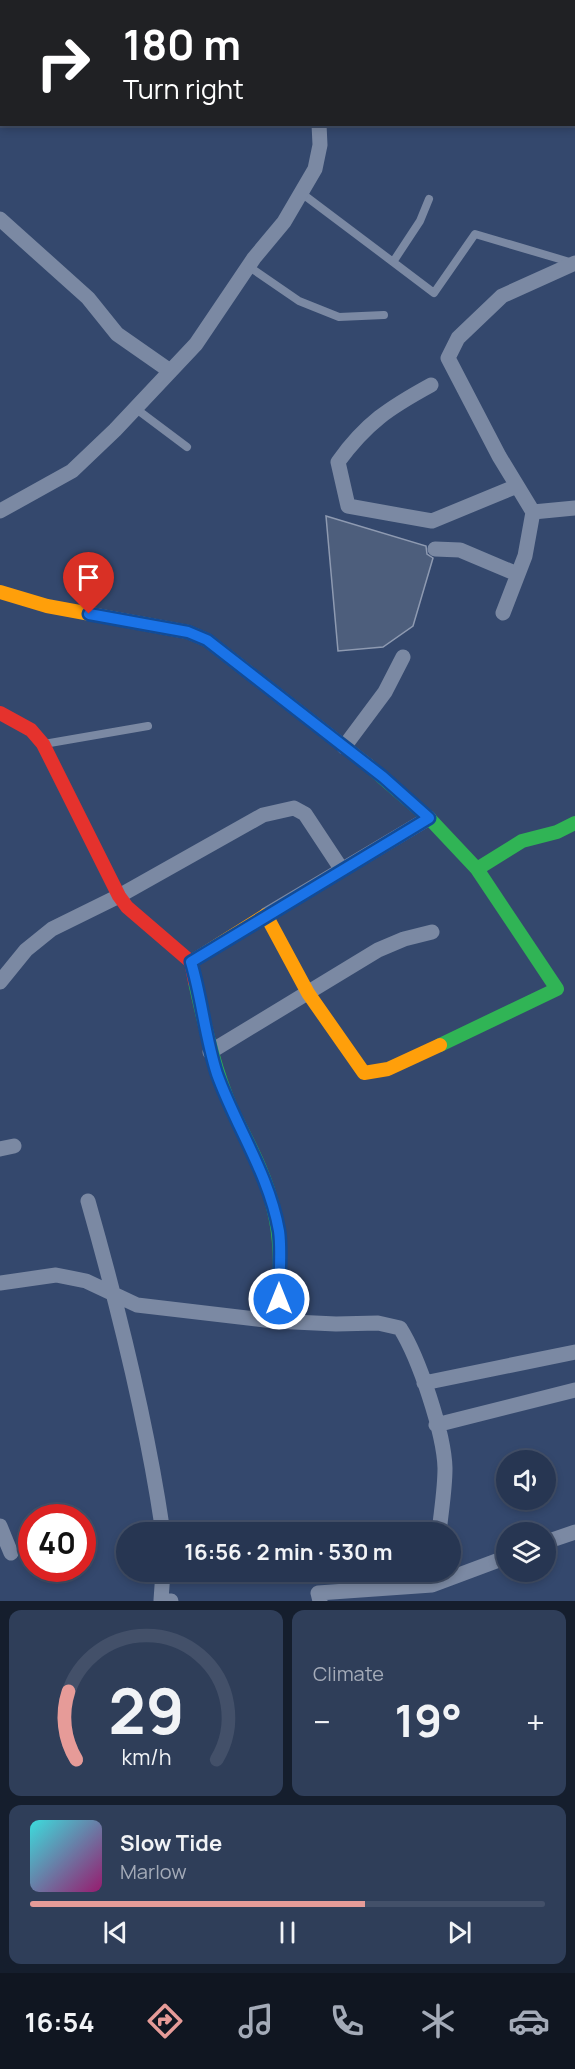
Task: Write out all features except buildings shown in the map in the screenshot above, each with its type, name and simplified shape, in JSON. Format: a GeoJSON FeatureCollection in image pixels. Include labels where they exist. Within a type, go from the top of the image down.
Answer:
{"type":"FeatureCollection","features":[{"type":"Feature","properties":{"kind":"street"},"geometry":{"type":"LineString","coordinates":[[0,511],[72,471],[196,344],[248,266],[284,222],[315,169],[320,145],[319,126]]}},
{"type":"Feature","properties":{"kind":"street"},"geometry":{"type":"LineString","coordinates":[[0,219],[88,298],[117,334],[170,371]]}},
{"type":"Feature","properties":{"kind":"street"},"geometry":{"type":"LineString","coordinates":[[503,613],[525,556],[533,512],[447,358],[458,338],[502,296],[575,263]]}},
{"type":"Feature","properties":{"kind":"street"},"geometry":{"type":"LineString","coordinates":[[431,385],[397,404],[359,433],[338,462],[348,506],[432,520],[517,486]]}},
{"type":"Feature","properties":{"kind":"street"},"geometry":{"type":"LineString","coordinates":[[533,512],[575,508]]}},
{"type":"Feature","properties":{"kind":"street"},"geometry":{"type":"LineString","coordinates":[[435,549],[460,550],[518,574]]}},
{"type":"Feature","properties":{"kind":"street"},"geometry":{"type":"LineString","coordinates":[[0,592],[47,606],[188,632],[214,646],[344,747],[429,818],[477,869],[557,989],[530,1004],[388,1068],[364,1073],[308,993],[266,915]]}},
{"type":"Feature","properties":{"kind":"street"},"geometry":{"type":"LineString","coordinates":[[344,747],[384,692],[403,657]]}},
{"type":"Feature","properties":{"kind":"street"},"geometry":{"type":"LineString","coordinates":[[0,713],[31,730],[43,744],[119,896],[127,907],[181,951],[191,962],[210,1052],[232,1109],[256,1156],[274,1209],[279,1234],[279,1321]]}},
{"type":"Feature","properties":{"kind":"street"},"geometry":{"type":"LineString","coordinates":[[0,982],[26,950],[51,929],[119,896],[263,814],[294,808],[305,814],[342,870]]}},
{"type":"Feature","properties":{"kind":"street"},"geometry":{"type":"LineString","coordinates":[[191,962],[429,818]]}},
{"type":"Feature","properties":{"kind":"street"},"geometry":{"type":"LineString","coordinates":[[477,869],[522,841],[557,832],[575,823]]}},
{"type":"Feature","properties":{"kind":"street"},"geometry":{"type":"LineString","coordinates":[[210,1052],[378,950],[404,939],[432,932]]}},
{"type":"Feature","properties":{"kind":"street"},"geometry":{"type":"LineString","coordinates":[[88,1202],[114,1294],[153,1463],[161,1522]]}},
{"type":"Feature","properties":{"kind":"street"},"geometry":{"type":"LineString","coordinates":[[0,1283],[56,1275],[86,1281],[137,1305],[279,1321],[378,1323],[400,1328],[410,1344],[424,1383],[445,1467],[440,1522]]}},
{"type":"Feature","properties":{"kind":"street"},"geometry":{"type":"LineString","coordinates":[[424,1383],[575,1352]]}},
{"type":"Feature","properties":{"kind":"street"},"geometry":{"type":"LineString","coordinates":[[436,1425],[575,1390]]}},
{"type":"Feature","properties":{"kind":"street"},"geometry":{"type":"LineString","coordinates":[[0,1526],[11,1552]]}},
{"type":"Feature","properties":{"kind":"street"},"geometry":{"type":"LineString","coordinates":[[556,1539],[575,1532]]}},
{"type":"Feature","properties":{"kind":"street"},"geometry":{"type":"LineString","coordinates":[[461,1571],[496,1560]]}},
{"type":"Feature","properties":{"kind":"street"},"geometry":{"type":"LineString","coordinates":[[164,1582],[165,1601]]}},
{"type":"Feature","properties":{"kind":"street"},"geometry":{"type":"LineString","coordinates":[[320,1601],[318,1593],[408,1582]]}},
{"type":"Feature","properties":{"kind":"lane"},"geometry":{"type":"LineString","coordinates":[[300,192],[434,293],[476,234],[575,263]]}},
{"type":"Feature","properties":{"kind":"lane"},"geometry":{"type":"LineString","coordinates":[[393,262],[420,221],[429,200]]}},
{"type":"Feature","properties":{"kind":"lane"},"geometry":{"type":"LineString","coordinates":[[248,266],[299,301],[339,317],[384,315]]}},
{"type":"Feature","properties":{"kind":"lane"},"geometry":{"type":"LineString","coordinates":[[135,408],[187,447]]}},
{"type":"Feature","properties":{"kind":"lane"},"geometry":{"type":"LineString","coordinates":[[43,744],[148,726]]}},
{"type":"Feature","properties":{"kind":"traffic: fast"},"geometry":{"type":"LineString","coordinates":[[368,765],[429,818],[477,869],[522,841],[557,832],[575,823]]}},
{"type":"Feature","properties":{"kind":"traffic: fast"},"geometry":{"type":"LineString","coordinates":[[440,1045],[557,989],[477,869]]}},
{"type":"Feature","properties":{"kind":"traffic: fast"},"geometry":{"type":"LineString","coordinates":[[195,982],[220,1079],[271,1198],[280,1252],[279,1321]]}},
{"type":"Feature","properties":{"kind":"traffic: slow"},"geometry":{"type":"LineString","coordinates":[[0,592],[47,606],[188,632],[207,640],[368,765]]}},
{"type":"Feature","properties":{"kind":"traffic: slow"},"geometry":{"type":"LineString","coordinates":[[191,962],[266,915],[308,993],[364,1073],[388,1069],[440,1045]]}},
{"type":"Feature","properties":{"kind":"traffic: jam"},"geometry":{"type":"LineString","coordinates":[[0,713],[31,730],[43,744],[119,896],[127,907],[191,962],[195,982]]}},
{"type":"Feature","properties":{"kind":"route"},"geometry":{"type":"LineString","coordinates":[[89,614],[188,632],[207,640],[383,777],[429,818],[191,962],[210,1052],[218,1077],[256,1156],[274,1209],[279,1234],[279,1299]]}}]}
